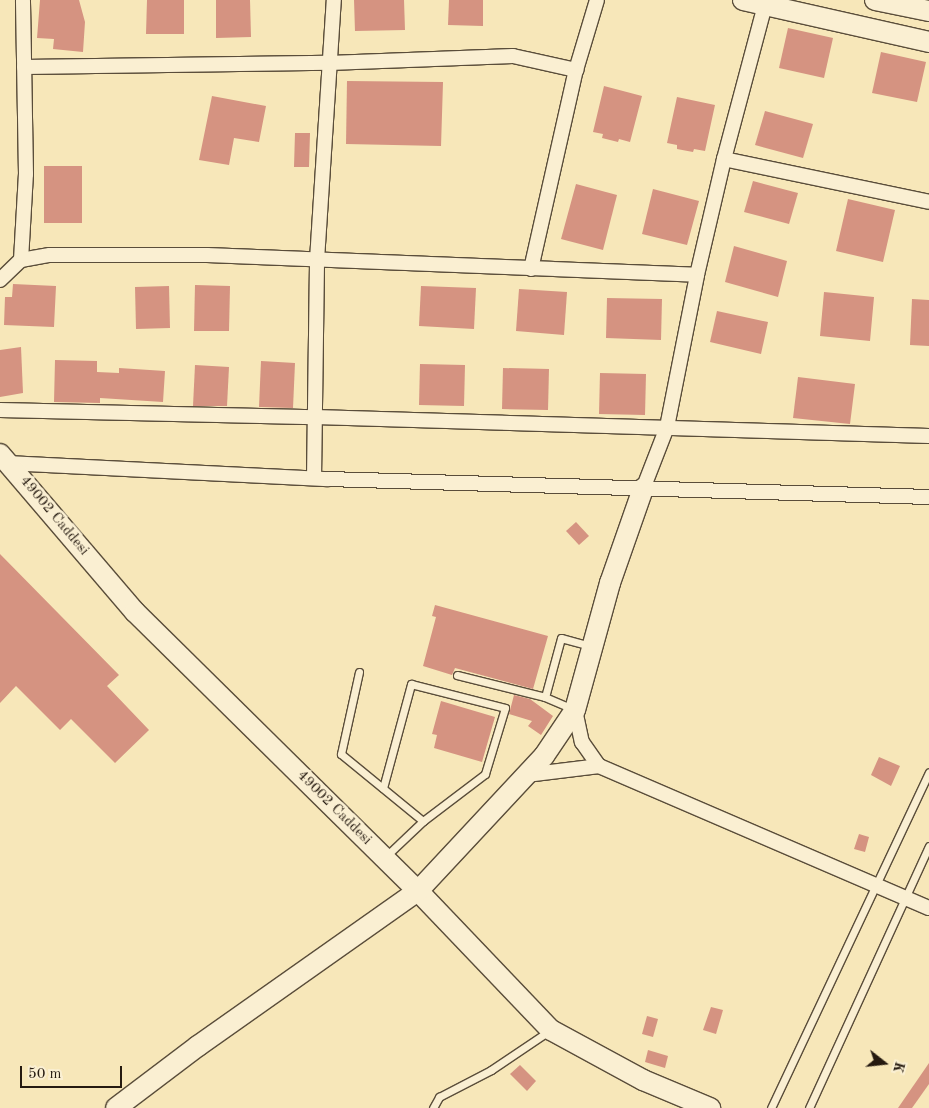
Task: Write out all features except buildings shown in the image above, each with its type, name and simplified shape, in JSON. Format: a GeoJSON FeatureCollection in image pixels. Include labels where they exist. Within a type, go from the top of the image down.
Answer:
{"type":"FeatureCollection","features":[{"type":"Feature","properties":{"kind":"street"},"geometry":{"type":"LineString","coordinates":[[21,260],[26,174],[23,0]]}},
{"type":"Feature","properties":{"kind":"street"},"geometry":{"type":"LineString","coordinates":[[314,478],[317,260],[334,0]]}},
{"type":"Feature","properties":{"kind":"street"},"geometry":{"type":"LineString","coordinates":[[531,269],[576,70],[597,0]]}},
{"type":"Feature","properties":{"kind":"street"},"geometry":{"type":"LineString","coordinates":[[743,0],[929,42]]}},
{"type":"Feature","properties":{"kind":"street"},"geometry":{"type":"LineString","coordinates":[[881,1],[929,11]]}},
{"type":"Feature","properties":{"kind":"street"},"geometry":{"type":"LineString","coordinates":[[116,1108],[198,1046],[418,891],[544,756],[575,710],[610,583],[667,428],[697,275],[724,159],[765,5]]}},
{"type":"Feature","properties":{"kind":"street"},"geometry":{"type":"LineString","coordinates":[[24,67],[329,63],[513,56],[576,70]]}},
{"type":"Feature","properties":{"kind":"street"},"geometry":{"type":"LineString","coordinates":[[724,159],[929,202]]}},
{"type":"Feature","properties":{"kind":"street"},"geometry":{"type":"LineString","coordinates":[[0,280],[21,260],[50,255],[207,255],[697,275]]}},
{"type":"Feature","properties":{"kind":"street"},"geometry":{"type":"LineString","coordinates":[[0,410],[315,417],[811,434],[929,436]]}},
{"type":"Feature","properties":{"kind":"street"},"geometry":{"type":"LineString","coordinates":[[5,459],[314,478],[929,497]]}},
{"type":"Feature","properties":{"kind":"street","name":"49002 Caddesi"},"geometry":{"type":"LineString","coordinates":[[5,459],[135,612],[418,891],[551,1030],[643,1080],[710,1108]]}},
{"type":"Feature","properties":{"kind":"street"},"geometry":{"type":"LineString","coordinates":[[575,710],[582,742],[599,766]]}},
{"type":"Feature","properties":{"kind":"street"},"geometry":{"type":"LineString","coordinates":[[526,775],[599,766],[929,908]]}},
{"type":"Feature","properties":{"kind":"lane"},"geometry":{"type":"LineString","coordinates":[[545,697],[561,638],[593,647]]}},
{"type":"Feature","properties":{"kind":"lane"},"geometry":{"type":"LineString","coordinates":[[359,672],[341,754],[423,821]]}},
{"type":"Feature","properties":{"kind":"lane"},"geometry":{"type":"LineString","coordinates":[[457,675],[545,697],[575,710]]}},
{"type":"Feature","properties":{"kind":"lane"},"geometry":{"type":"LineString","coordinates":[[383,788],[411,684],[505,708],[485,774],[423,821],[384,858]]}},
{"type":"Feature","properties":{"kind":"lane"},"geometry":{"type":"LineString","coordinates":[[771,1108],[929,772]]}},
{"type":"Feature","properties":{"kind":"lane"},"geometry":{"type":"LineString","coordinates":[[809,1108],[907,898],[929,846]]}},
{"type":"Feature","properties":{"kind":"lane"},"geometry":{"type":"LineString","coordinates":[[433,1108],[439,1098],[491,1070],[551,1030]]}}]}
